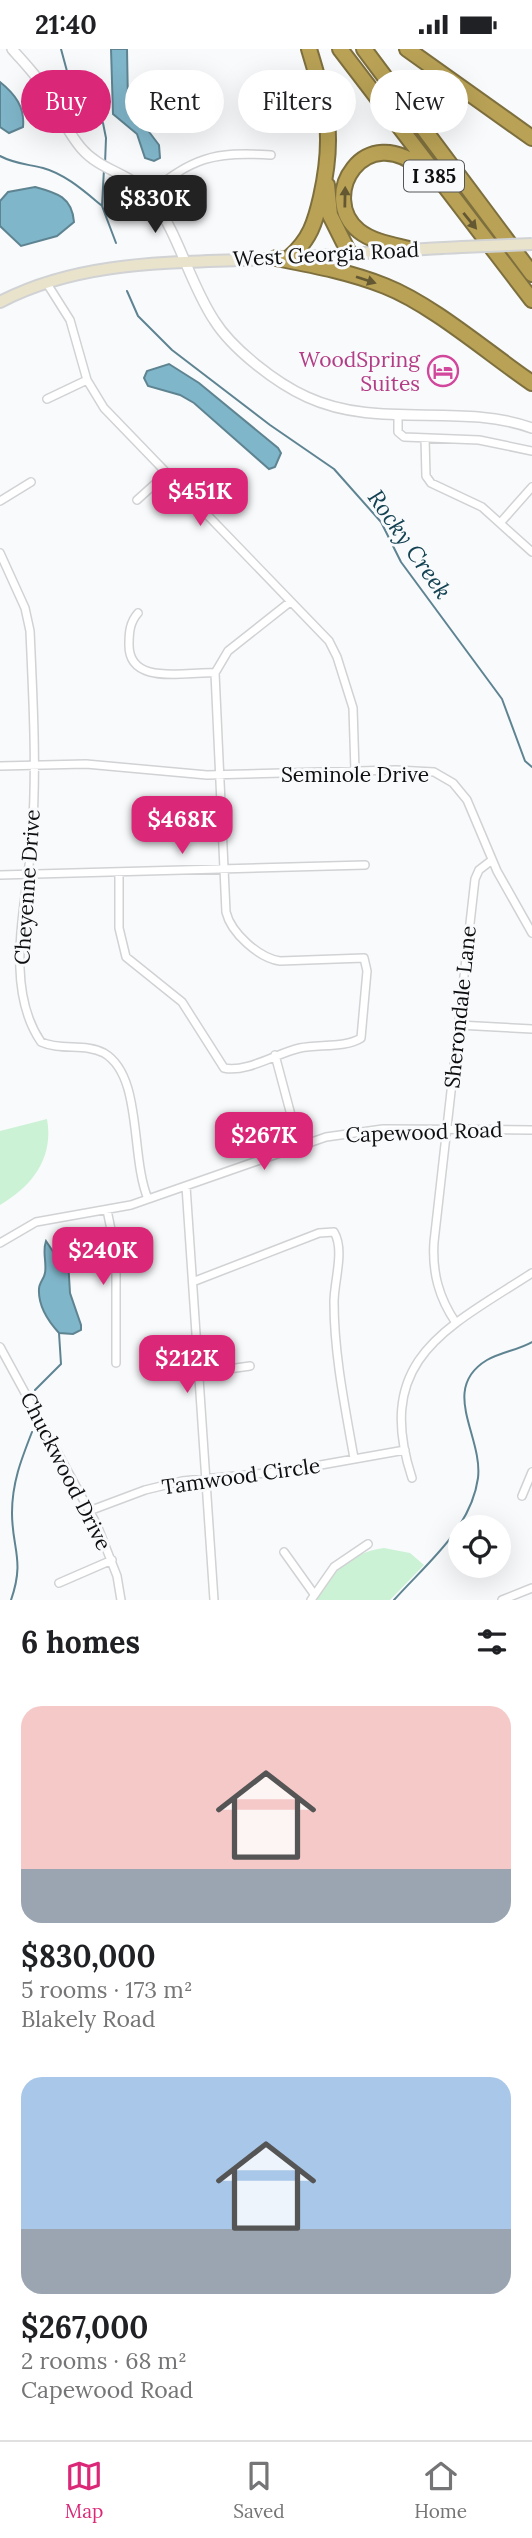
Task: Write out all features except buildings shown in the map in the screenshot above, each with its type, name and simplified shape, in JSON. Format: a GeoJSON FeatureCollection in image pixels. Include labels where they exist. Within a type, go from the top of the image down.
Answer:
{"type":"FeatureCollection","features":[{"type":"Feature","properties":{"kind":"highway"},"geometry":{"type":"LineString","coordinates":[[283,258],[305,243],[313,228],[330,148],[326,105],[309,49]]}},
{"type":"Feature","properties":{"kind":"highway","name":"I 385"},"geometry":{"type":"LineString","coordinates":[[340,49],[444,189],[532,300]]}},
{"type":"Feature","properties":{"kind":"highway","name":"I 385"},"geometry":{"type":"LineString","coordinates":[[364,49],[532,274]]}},
{"type":"Feature","properties":{"kind":"highway"},"geometry":{"type":"LineString","coordinates":[[407,49],[532,138]]}},
{"type":"Feature","properties":{"kind":"highway"},"geometry":{"type":"LineString","coordinates":[[409,249],[369,238],[350,222],[343,196],[352,169],[377,152],[396,152],[411,159],[444,189]]}},
{"type":"Feature","properties":{"kind":"highway"},"geometry":{"type":"LineString","coordinates":[[326,173],[330,215],[349,253]]}},
{"type":"Feature","properties":{"kind":"highway"},"geometry":{"type":"LineString","coordinates":[[283,258],[336,270],[386,286],[426,308],[532,383]]}},
{"type":"Feature","properties":{"kind":"main road","name":"West Georgia Road"},"geometry":{"type":"LineString","coordinates":[[0,302],[46,282],[89,271],[186,261],[532,244]]}},
{"type":"Feature","properties":{"kind":"street"},"geometry":{"type":"LineString","coordinates":[[12,49],[41,83],[78,144],[96,161],[133,180],[148,194],[186,261],[215,322],[265,372],[307,397],[342,409],[398,415],[486,417],[532,428]]}},
{"type":"Feature","properties":{"kind":"street"},"geometry":{"type":"LineString","coordinates":[[148,194],[181,167],[205,156],[228,152],[271,155]]}},
{"type":"Feature","properties":{"kind":"street"},"geometry":{"type":"LineString","coordinates":[[46,282],[70,320],[87,380],[104,408],[325,637],[337,657],[353,708],[355,771]]}},
{"type":"Feature","properties":{"kind":"street"},"geometry":{"type":"LineString","coordinates":[[47,399],[87,380]]}},
{"type":"Feature","properties":{"kind":"street"},"geometry":{"type":"LineString","coordinates":[[398,415],[398,432],[404,437],[479,440],[532,451]]}},
{"type":"Feature","properties":{"kind":"street"},"geometry":{"type":"LineString","coordinates":[[425,438],[426,476],[431,484],[482,507],[532,552]]}},
{"type":"Feature","properties":{"kind":"street"},"geometry":{"type":"LineString","coordinates":[[137,500],[167,473]]}},
{"type":"Feature","properties":{"kind":"street"},"geometry":{"type":"LineString","coordinates":[[0,501],[20,492],[31,482]]}},
{"type":"Feature","properties":{"kind":"street"},"geometry":{"type":"LineString","coordinates":[[501,522],[532,487]]}},
{"type":"Feature","properties":{"kind":"street","name":"Cheyenne Drive"},"geometry":{"type":"LineString","coordinates":[[0,553],[28,621],[32,836],[20,971],[35,1033],[41,1042],[54,1048],[99,1051],[111,1058],[123,1072],[131,1093],[138,1169],[148,1199]]}},
{"type":"Feature","properties":{"kind":"street"},"geometry":{"type":"LineString","coordinates":[[119,872],[119,928],[126,957],[182,1002],[225,1067],[237,1068],[319,1044],[350,1043],[360,1038],[366,963],[359,956],[280,961],[264,956],[229,922],[215,673],[228,651],[290,602]]}},
{"type":"Feature","properties":{"kind":"street"},"geometry":{"type":"LineString","coordinates":[[138,613],[131,625],[129,645],[130,658],[138,668],[150,673],[215,673]]}},
{"type":"Feature","properties":{"kind":"street","name":"Seminole Drive"},"geometry":{"type":"LineString","coordinates":[[0,766],[86,764],[220,775],[419,770],[448,779],[467,800],[492,860],[532,933]]}},
{"type":"Feature","properties":{"kind":"street","name":"Sherondale Lane"},"geometry":{"type":"LineString","coordinates":[[456,1323],[440,1296],[433,1261],[475,879],[480,870],[492,860]]}},
{"type":"Feature","properties":{"kind":"street"},"geometry":{"type":"LineString","coordinates":[[0,875],[365,865]]}},
{"type":"Feature","properties":{"kind":"street"},"geometry":{"type":"LineString","coordinates":[[458,1025],[532,1029]]}},
{"type":"Feature","properties":{"kind":"street"},"geometry":{"type":"LineString","coordinates":[[275,1055],[299,1145]]}},
{"type":"Feature","properties":{"kind":"street","name":"Capewood Road"},"geometry":{"type":"LineString","coordinates":[[0,1244],[25,1227],[47,1219],[107,1210],[148,1199],[299,1145],[359,1131],[447,1128],[532,1130]]}},
{"type":"Feature","properties":{"kind":"street"},"geometry":{"type":"LineString","coordinates":[[186,1186],[195,1281],[214,1600]]}},
{"type":"Feature","properties":{"kind":"street"},"geometry":{"type":"LineString","coordinates":[[107,1210],[116,1254],[116,1363]]}},
{"type":"Feature","properties":{"kind":"street"},"geometry":{"type":"LineString","coordinates":[[195,1281],[319,1233],[334,1232],[339,1243],[334,1301],[336,1345],[354,1458]]}},
{"type":"Feature","properties":{"kind":"street"},"geometry":{"type":"LineString","coordinates":[[412,1478],[405,1450],[402,1407],[409,1374],[423,1350],[456,1323],[532,1273]]}},
{"type":"Feature","properties":{"kind":"street","name":"Chuckwood Drive"},"geometry":{"type":"LineString","coordinates":[[1,1351],[89,1511],[112,1560],[121,1600]]}},
{"type":"Feature","properties":{"kind":"street"},"geometry":{"type":"LineString","coordinates":[[200,1373],[250,1366]]}},
{"type":"Feature","properties":{"kind":"street","name":"Tamwood Circle"},"geometry":{"type":"LineString","coordinates":[[89,1511],[145,1490],[206,1478],[288,1471],[405,1450]]}},
{"type":"Feature","properties":{"kind":"street"},"geometry":{"type":"LineString","coordinates":[[522,1496],[532,1472]]}},
{"type":"Feature","properties":{"kind":"street"},"geometry":{"type":"LineString","coordinates":[[284,1552],[313,1597],[334,1567],[368,1544]]}},
{"type":"Feature","properties":{"kind":"street"},"geometry":{"type":"LineString","coordinates":[[59,1583],[112,1560]]}},
{"type":"Feature","properties":{"kind":"street"},"geometry":{"type":"LineString","coordinates":[[502,1600],[532,1588]]}},
{"type":"Feature","properties":{"kind":"green space"},"geometry":{"type":"Polygon","coordinates":[[[47,1119],[47,1146],[38,1169],[22,1189],[0,1205],[0,1131],[47,1119]]]}},
{"type":"Feature","properties":{"kind":"green space"},"geometry":{"type":"Polygon","coordinates":[[[384,1548],[410,1553],[424,1565],[390,1600],[317,1600],[329,1581],[344,1565],[362,1554],[384,1548]]]}},
{"type":"Feature","properties":{"kind":"water"},"geometry":{"type":"Polygon","coordinates":[[[111,49],[127,49],[125,124],[113,114],[111,49]]]}},
{"type":"Feature","properties":{"kind":"water"},"geometry":{"type":"Polygon","coordinates":[[[0,82],[21,107],[21,128],[9,133],[0,127],[0,82]]]}},
{"type":"Feature","properties":{"kind":"water"},"geometry":{"type":"Polygon","coordinates":[[[150,133],[159,145],[160,158],[154,161],[145,158],[137,134],[150,133]]]}},
{"type":"Feature","properties":{"kind":"water"},"geometry":{"type":"Polygon","coordinates":[[[35,187],[62,197],[70,207],[74,222],[57,236],[21,246],[0,226],[0,201],[8,192],[35,187]]]}},
{"type":"Feature","properties":{"kind":"water"},"geometry":{"type":"Polygon","coordinates":[[[169,364],[199,383],[278,448],[281,453],[275,467],[269,469],[194,403],[180,395],[148,386],[144,378],[147,371],[169,364]]]}},
{"type":"Feature","properties":{"kind":"water"},"geometry":{"type":"Polygon","coordinates":[[[46,1241],[54,1253],[68,1260],[70,1293],[81,1325],[81,1330],[73,1334],[59,1333],[40,1301],[39,1289],[45,1273],[46,1241]]]}},
{"type":"Feature","properties":{"kind":"waterway","name":"Rocky Creek"},"geometry":{"type":"LineString","coordinates":[[61,49],[71,86],[103,123],[106,138],[105,164]]}},
{"type":"Feature","properties":{"kind":"waterway"},"geometry":{"type":"LineString","coordinates":[[0,156],[59,174],[101,205]]}},
{"type":"Feature","properties":{"kind":"waterway","name":"Rocky Creek"},"geometry":{"type":"LineString","coordinates":[[104,169],[102,206],[116,243]]}},
{"type":"Feature","properties":{"kind":"waterway","name":"Rocky Creek"},"geometry":{"type":"LineString","coordinates":[[127,291],[138,316],[172,350],[270,425],[334,469],[381,522],[401,562],[502,699],[525,761],[532,767]]}},
{"type":"Feature","properties":{"kind":"waterway"},"geometry":{"type":"LineString","coordinates":[[35,1390],[61,1364],[59,1333]]}},
{"type":"Feature","properties":{"kind":"waterway","name":"Rocky Creek"},"geometry":{"type":"LineString","coordinates":[[394,1600],[457,1530],[474,1496],[478,1462],[466,1414],[466,1385],[473,1372],[487,1360],[532,1342]]}},
{"type":"Feature","properties":{"kind":"waterway"},"geometry":{"type":"LineString","coordinates":[[11,1600],[17,1575],[12,1513],[15,1482],[32,1432]]}},
{"type":"Feature","properties":{"kind":"place","name":"WoodSpring Suites"},"geometry":{"type":"Point","coordinates":[443,371]}}]}
